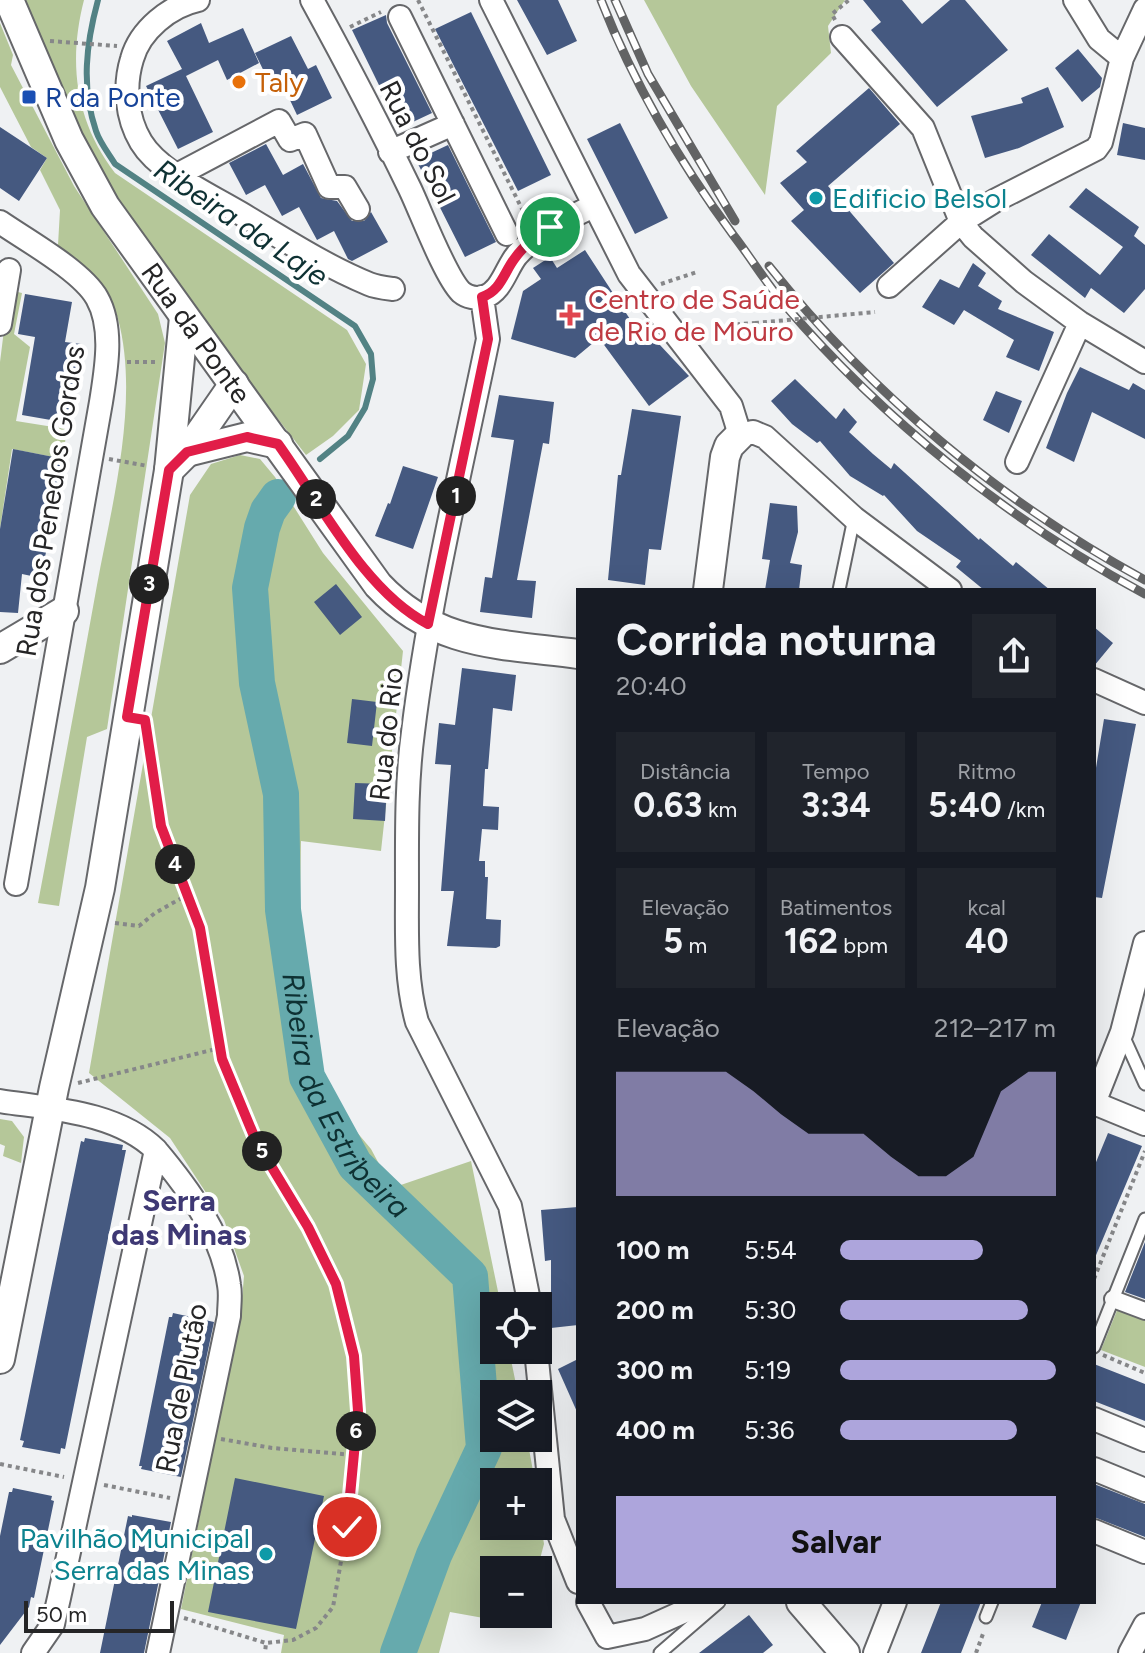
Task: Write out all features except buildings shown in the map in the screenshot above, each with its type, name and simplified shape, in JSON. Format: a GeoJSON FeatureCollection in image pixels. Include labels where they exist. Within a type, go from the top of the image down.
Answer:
{"type":"FeatureCollection","features":[{"type":"Feature","properties":{"kind":"street","name":"Rua da Ponte"},"geometry":{"type":"LineString","coordinates":[[9,0],[84,169],[113,217],[378,585],[412,616],[475,641],[576,654]]}},
{"type":"Feature","properties":{"kind":"street"},"geometry":{"type":"LineString","coordinates":[[198,0],[170,12],[148,30],[134,52],[127,85],[129,109],[142,143],[152,156],[177,175],[331,267],[373,285],[393,289]]}},
{"type":"Feature","properties":{"kind":"street","name":"Rua do Sol"},"geometry":{"type":"LineString","coordinates":[[312,0],[459,290],[470,297],[482,297]]}},
{"type":"Feature","properties":{"kind":"street"},"geometry":{"type":"LineString","coordinates":[[491,0],[629,274],[731,406],[740,435]]}},
{"type":"Feature","properties":{"kind":"street"},"geometry":{"type":"LineString","coordinates":[[1075,0],[1099,39],[1122,58]]}},
{"type":"Feature","properties":{"kind":"street"},"geometry":{"type":"LineString","coordinates":[[889,286],[961,222],[996,200],[1096,149],[1101,142],[1122,58],[1145,9]]}},
{"type":"Feature","properties":{"kind":"street"},"geometry":{"type":"LineString","coordinates":[[400,17],[507,234]]}},
{"type":"Feature","properties":{"kind":"street"},"geometry":{"type":"LineString","coordinates":[[842,37],[923,128],[961,222],[973,237],[1024,282],[1080,323],[1143,358]]}},
{"type":"Feature","properties":{"kind":"street"},"geometry":{"type":"LineString","coordinates":[[177,175],[279,121],[290,140],[305,134],[329,187],[345,187],[358,209]]}},
{"type":"Feature","properties":{"kind":"street"},"geometry":{"type":"LineString","coordinates":[[390,152],[453,124]]}},
{"type":"Feature","properties":{"kind":"street"},"geometry":{"type":"LineString","coordinates":[[482,297],[498,287],[514,258],[528,244],[550,227],[593,206]]}},
{"type":"Feature","properties":{"kind":"street","name":"Rua dos Penedos Gordos"},"geometry":{"type":"LineString","coordinates":[[0,222],[73,272],[97,298],[107,333],[107,361],[101,402],[16,884]]}},
{"type":"Feature","properties":{"kind":"street"},"geometry":{"type":"LineString","coordinates":[[0,324],[9,270]]}},
{"type":"Feature","properties":{"kind":"street","name":"Rua do Rio"},"geometry":{"type":"LineString","coordinates":[[482,297],[488,339],[428,624],[412,735],[407,829],[410,995],[417,1022],[510,1206],[527,1292]]}},
{"type":"Feature","properties":{"kind":"street"},"geometry":{"type":"LineString","coordinates":[[0,1359],[52,1098],[93,920],[166,462],[184,317]]}},
{"type":"Feature","properties":{"kind":"street"},"geometry":{"type":"LineString","coordinates":[[1017,462],[1080,323]]}},
{"type":"Feature","properties":{"kind":"street"},"geometry":{"type":"LineString","coordinates":[[166,462],[234,384]]}},
{"type":"Feature","properties":{"kind":"street"},"geometry":{"type":"LineString","coordinates":[[708,588],[725,457],[729,446],[740,435],[753,432],[765,437],[854,518],[947,588]]}},
{"type":"Feature","properties":{"kind":"street"},"geometry":{"type":"LineString","coordinates":[[166,462],[247,437],[278,444]]}},
{"type":"Feature","properties":{"kind":"street"},"geometry":{"type":"LineString","coordinates":[[0,649],[64,611]]}},
{"type":"Feature","properties":{"kind":"street"},"geometry":{"type":"LineString","coordinates":[[1096,681],[1145,703]]}},
{"type":"Feature","properties":{"kind":"street"},"geometry":{"type":"LineString","coordinates":[[1096,1098],[1122,1032],[1144,953]]}},
{"type":"Feature","properties":{"kind":"street","name":"Rua de Plutão"},"geometry":{"type":"LineString","coordinates":[[0,1101],[52,1098],[127,1128],[156,1150],[196,1202],[220,1251],[230,1286],[229,1316],[158,1653]]}},
{"type":"Feature","properties":{"kind":"street"},"geometry":{"type":"LineString","coordinates":[[1096,1104],[1145,1124]]}},
{"type":"Feature","properties":{"kind":"street"},"geometry":{"type":"LineString","coordinates":[[33,1653],[53,1624],[156,1150]]}},
{"type":"Feature","properties":{"kind":"street"},"geometry":{"type":"LineString","coordinates":[[1113,1299],[1145,1311]]}},
{"type":"Feature","properties":{"kind":"street"},"geometry":{"type":"LineString","coordinates":[[537,1364],[553,1519],[576,1577]]}},
{"type":"Feature","properties":{"kind":"street"},"geometry":{"type":"LineString","coordinates":[[1096,1420],[1145,1440]]}},
{"type":"Feature","properties":{"kind":"street"},"geometry":{"type":"LineString","coordinates":[[1096,1470],[1145,1490]]}},
{"type":"Feature","properties":{"kind":"street"},"geometry":{"type":"LineString","coordinates":[[1096,1532],[1145,1552]]}},
{"type":"Feature","properties":{"kind":"street"},"geometry":{"type":"LineString","coordinates":[[589,1604],[607,1637],[645,1629],[701,1604]]}},
{"type":"Feature","properties":{"kind":"street"},"geometry":{"type":"LineString","coordinates":[[803,1604],[845,1653]]}},
{"type":"Feature","properties":{"kind":"street"},"geometry":{"type":"LineString","coordinates":[[875,1653],[894,1604]]}},
{"type":"Feature","properties":{"kind":"street"},"geometry":{"type":"LineString","coordinates":[[1132,1653],[1145,1625]]}},
{"type":"Feature","properties":{"kind":"lane"},"geometry":{"type":"LineString","coordinates":[[839,588],[854,518]]}},
{"type":"Feature","properties":{"kind":"lane"},"geometry":{"type":"LineString","coordinates":[[1122,1032],[1145,1084]]}},
{"type":"Feature","properties":{"kind":"lane"},"geometry":{"type":"LineString","coordinates":[[1096,1345],[1145,1219]]}},
{"type":"Feature","properties":{"kind":"lane"},"geometry":{"type":"LineString","coordinates":[[660,1653],[717,1604]]}},
{"type":"Feature","properties":{"kind":"lane"},"geometry":{"type":"LineString","coordinates":[[986,1617],[991,1604]]}},
{"type":"Feature","properties":{"kind":"path"},"geometry":{"type":"LineString","coordinates":[[418,0],[526,217],[545,218],[550,227]]}},
{"type":"Feature","properties":{"kind":"path"},"geometry":{"type":"LineString","coordinates":[[64,42],[107,46]]}},
{"type":"Feature","properties":{"kind":"path"},"geometry":{"type":"LineString","coordinates":[[642,290],[697,272]]}},
{"type":"Feature","properties":{"kind":"path"},"geometry":{"type":"LineString","coordinates":[[728,325],[875,312]]}},
{"type":"Feature","properties":{"kind":"path"},"geometry":{"type":"LineString","coordinates":[[124,361],[167,362]]}},
{"type":"Feature","properties":{"kind":"path"},"geometry":{"type":"LineString","coordinates":[[118,461],[166,462]]}},
{"type":"Feature","properties":{"kind":"path"},"geometry":{"type":"LineString","coordinates":[[127,717],[145,720],[161,826],[200,928],[222,1059],[256,1141],[308,1227],[336,1284],[354,1356],[358,1411],[347,1527],[333,1607],[316,1628],[293,1640],[266,1643],[167,1613]]}},
{"type":"Feature","properties":{"kind":"path"},"geometry":{"type":"LineString","coordinates":[[93,920],[139,926],[187,895]]}},
{"type":"Feature","properties":{"kind":"path"},"geometry":{"type":"LineString","coordinates":[[52,1098],[110,1076],[220,1048]]}},
{"type":"Feature","properties":{"kind":"path"},"geometry":{"type":"LineString","coordinates":[[1096,1274],[1145,1151]]}},
{"type":"Feature","properties":{"kind":"path"},"geometry":{"type":"LineString","coordinates":[[1096,1351],[1145,1373]]}},
{"type":"Feature","properties":{"kind":"path"},"geometry":{"type":"LineString","coordinates":[[204,1436],[272,1448],[354,1455]]}},
{"type":"Feature","properties":{"kind":"path"},"geometry":{"type":"LineString","coordinates":[[0,1464],[58,1476]]}},
{"type":"Feature","properties":{"kind":"path"},"geometry":{"type":"LineString","coordinates":[[85,1482],[182,1501]]}},
{"type":"Feature","properties":{"kind":"path"},"geometry":{"type":"LineString","coordinates":[[976,1653],[986,1617]]}},
{"type":"Feature","properties":{"kind":"path"},"geometry":{"type":"LineString","coordinates":[[265,1653],[266,1643]]}},
{"type":"Feature","properties":{"kind":"green space"},"geometry":{"type":"Polygon","coordinates":[[[26,0],[84,0],[76,46],[78,90],[91,133],[115,173],[347,330],[366,364],[359,410],[333,436],[306,455],[189,305],[97,175],[26,0]]]}},
{"type":"Feature","properties":{"kind":"green space"},"geometry":{"type":"Polygon","coordinates":[[[644,0],[845,0],[828,26],[831,53],[777,106],[765,195],[691,86],[644,0]]]}},
{"type":"Feature","properties":{"kind":"green space"},"geometry":{"type":"Polygon","coordinates":[[[0,23],[13,55],[11,65],[74,186],[158,314],[165,343],[107,729],[87,737],[59,906],[38,903],[116,487],[125,417],[124,350],[114,306],[102,285],[58,245],[60,210],[40,170],[47,158],[31,147],[0,87],[0,23]]]}},
{"type":"Feature","properties":{"kind":"green space"},"geometry":{"type":"Polygon","coordinates":[[[9,290],[22,293],[14,334],[30,347],[16,421],[66,429],[64,459],[12,449],[0,529],[0,362],[9,290]]]}},
{"type":"Feature","properties":{"kind":"green space"},"geometry":{"type":"Polygon","coordinates":[[[240,455],[260,459],[275,477],[323,553],[403,651],[381,851],[301,841],[299,968],[319,1087],[371,1149],[392,1188],[471,1161],[498,1292],[480,1292],[480,1364],[512,1364],[515,1380],[480,1380],[480,1452],[530,1452],[532,1468],[480,1468],[480,1540],[543,1540],[544,1544],[541,1556],[480,1556],[480,1617],[450,1612],[439,1653],[281,1653],[284,1635],[181,1609],[241,1311],[244,1276],[224,1220],[170,1138],[89,1073],[190,495],[211,464],[240,455]]]}},
{"type":"Feature","properties":{"kind":"green space"},"geometry":{"type":"Polygon","coordinates":[[[0,1119],[12,1121],[24,1137],[21,1163],[3,1156],[5,1146],[0,1144],[0,1119]]]}},
{"type":"Feature","properties":{"kind":"green space"},"geometry":{"type":"Polygon","coordinates":[[[1118,1308],[1145,1318],[1145,1367],[1101,1350],[1118,1308]]]}},
{"type":"Feature","properties":{"kind":"waterway","name":"Ribeira da Laje"},"geometry":{"type":"LineString","coordinates":[[98,0],[88,49],[88,98],[98,135],[115,164],[355,326],[371,354],[373,379],[365,408],[348,436],[320,459]]}},
{"type":"Feature","properties":{"kind":"waterway","name":"Ribeira da Estribeira"},"geometry":{"type":"LineString","coordinates":[[278,497],[268,511],[262,528],[250,588],[257,683],[281,794],[283,910],[307,1077],[355,1165],[470,1276],[484,1448],[434,1555],[398,1653]]}},
{"type":"Feature","properties":{"kind":"railway"},"geometry":{"type":"LineString","coordinates":[[601,0],[643,92],[695,180],[771,288],[822,347],[906,428],[951,466],[1046,535],[1145,594]]}},
{"type":"Feature","properties":{"kind":"railway"},"geometry":{"type":"LineString","coordinates":[[615,0],[648,74],[735,221]]}},
{"type":"Feature","properties":{"kind":"railway"},"geometry":{"type":"LineString","coordinates":[[769,266],[851,358],[941,442],[1040,516],[1145,580]]}},
{"type":"Feature","properties":{"kind":"place","name":"Taly"},"geometry":{"type":"Point","coordinates":[239,82]}},
{"type":"Feature","properties":{"kind":"place","name":"R da Ponte"},"geometry":{"type":"Point","coordinates":[29,97]}},
{"type":"Feature","properties":{"kind":"place","name":"Edificio Belsol"},"geometry":{"type":"Point","coordinates":[816,198]}},
{"type":"Feature","properties":{"kind":"place","name":"Centro de Saúde de Rio de Mouro"},"geometry":{"type":"Point","coordinates":[570,315]}},
{"type":"Feature","properties":{"kind":"place","name":"Pavilhão Municipal Serra das Minas"},"geometry":{"type":"Point","coordinates":[266,1554]}},
{"type":"Feature","properties":{"kind":"district","name":"Serra das Minas"},"geometry":{"type":"Point","coordinates":[179,1218]}},
{"type":"Feature","properties":{"kind":"route"},"geometry":{"type":"LineString","coordinates":[[347,1527],[358,1411],[354,1356],[336,1284],[308,1227],[256,1141],[222,1059],[200,928],[161,826],[145,720],[127,717],[169,470],[187,452],[247,437],[278,444],[378,585],[412,616],[428,624],[488,339],[482,297],[498,287],[514,258],[550,227]]}}]}
